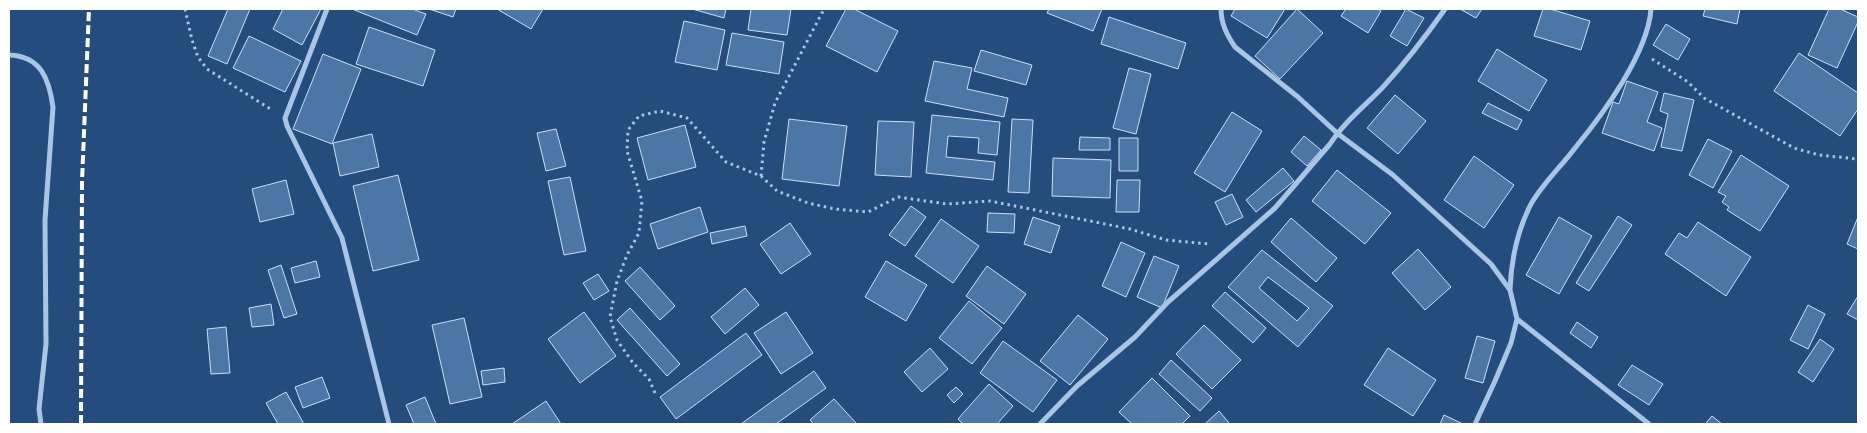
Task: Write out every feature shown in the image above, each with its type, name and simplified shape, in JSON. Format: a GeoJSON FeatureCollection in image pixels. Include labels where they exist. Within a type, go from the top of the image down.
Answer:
{"type":"FeatureCollection","features":[{"type":"Feature","properties":{"kind":"street"},"geometry":{"type":"LineString","coordinates":[[326,9],[285,118],[287,126],[342,238],[389,424]]}},
{"type":"Feature","properties":{"kind":"street"},"geometry":{"type":"LineString","coordinates":[[1221,9],[1228,37],[1235,47],[1298,97],[1337,133],[1393,175],[1479,252],[1491,264],[1510,290]]}},
{"type":"Feature","properties":{"kind":"street"},"geometry":{"type":"LineString","coordinates":[[1040,424],[1077,386],[1135,337],[1168,302],[1275,208],[1337,133],[1382,88],[1422,42],[1445,9]]}},
{"type":"Feature","properties":{"kind":"street"},"geometry":{"type":"LineString","coordinates":[[1474,424],[1508,350],[1517,319],[1510,290],[1510,276],[1517,241],[1529,207],[1600,116],[1621,84],[1638,51],[1648,24],[1651,9]]}},
{"type":"Feature","properties":{"kind":"street"},"geometry":{"type":"LineString","coordinates":[[9,55],[21,55],[35,62],[43,72],[53,106],[45,220],[46,344],[39,409],[41,424]]}},
{"type":"Feature","properties":{"kind":"street"},"geometry":{"type":"LineString","coordinates":[[1517,319],[1649,424]]}},
{"type":"Feature","properties":{"kind":"path"},"geometry":{"type":"LineString","coordinates":[[185,9],[198,57],[207,70],[285,118]]}},
{"type":"Feature","properties":{"kind":"path"},"geometry":{"type":"LineString","coordinates":[[761,176],[764,142],[775,103],[824,9]]}},
{"type":"Feature","properties":{"kind":"path"},"geometry":{"type":"LineString","coordinates":[[1638,51],[1688,82],[1704,98],[1794,148],[1820,155],[1858,159]]}},
{"type":"Feature","properties":{"kind":"path"},"geometry":{"type":"LineString","coordinates":[[656,392],[649,379],[633,364],[618,340],[610,317],[617,281],[627,255],[639,233],[642,201],[627,151],[628,130],[639,116],[660,111],[687,118],[726,162],[761,176],[777,191],[808,203],[835,209],[868,212],[898,197],[947,204],[990,201],[1115,226],[1166,240],[1214,244]]}},
{"type":"Feature","properties":{"kind":"building"},"geometry":{"type":"Polygon","coordinates":[[[228,9],[250,9],[227,64],[208,56],[228,9]]]}},
{"type":"Feature","properties":{"kind":"building"},"geometry":{"type":"Polygon","coordinates":[[[283,9],[321,9],[302,45],[273,29],[283,9]]]}},
{"type":"Feature","properties":{"kind":"building"},"geometry":{"type":"Polygon","coordinates":[[[352,9],[412,9],[426,14],[417,35],[352,9]]]}},
{"type":"Feature","properties":{"kind":"building"},"geometry":{"type":"Polygon","coordinates":[[[429,9],[456,9],[453,17],[429,9]]]}},
{"type":"Feature","properties":{"kind":"building"},"geometry":{"type":"Polygon","coordinates":[[[497,9],[543,9],[531,29],[497,9]]]}},
{"type":"Feature","properties":{"kind":"building"},"geometry":{"type":"Polygon","coordinates":[[[692,9],[726,9],[724,18],[692,9]]]}},
{"type":"Feature","properties":{"kind":"building"},"geometry":{"type":"Polygon","coordinates":[[[751,9],[791,9],[787,35],[748,30],[751,9]]]}},
{"type":"Feature","properties":{"kind":"building"},"geometry":{"type":"Polygon","coordinates":[[[846,9],[854,9],[898,31],[877,72],[826,46],[846,9]]]}},
{"type":"Feature","properties":{"kind":"building"},"geometry":{"type":"Polygon","coordinates":[[[1049,9],[1102,9],[1093,31],[1047,13],[1049,9]]]}},
{"type":"Feature","properties":{"kind":"building"},"geometry":{"type":"Polygon","coordinates":[[[1235,9],[1285,9],[1267,38],[1231,16],[1235,9]]]}},
{"type":"Feature","properties":{"kind":"building"},"geometry":{"type":"Polygon","coordinates":[[[1297,9],[1323,33],[1280,79],[1255,56],[1297,9]]]}},
{"type":"Feature","properties":{"kind":"building"},"geometry":{"type":"Polygon","coordinates":[[[1346,9],[1377,9],[1381,11],[1368,33],[1341,16],[1346,9]]]}},
{"type":"Feature","properties":{"kind":"building"},"geometry":{"type":"Polygon","coordinates":[[[1406,9],[1424,18],[1407,46],[1390,36],[1406,9]]]}},
{"type":"Feature","properties":{"kind":"building"},"geometry":{"type":"Polygon","coordinates":[[[1460,9],[1482,9],[1476,18],[1460,9]]]}},
{"type":"Feature","properties":{"kind":"building"},"geometry":{"type":"Polygon","coordinates":[[[1543,9],[1550,9],[1590,21],[1581,50],[1534,36],[1543,9]]]}},
{"type":"Feature","properties":{"kind":"building"},"geometry":{"type":"Polygon","coordinates":[[[1705,9],[1740,9],[1737,24],[1703,16],[1705,9]]]}},
{"type":"Feature","properties":{"kind":"building"},"geometry":{"type":"Polygon","coordinates":[[[1829,9],[1840,9],[1858,17],[1858,22],[1837,68],[1808,55],[1829,9]]]}},
{"type":"Feature","properties":{"kind":"building"},"geometry":{"type":"Polygon","coordinates":[[[1109,17],[1186,43],[1178,69],[1101,44],[1109,17]]]}},
{"type":"Feature","properties":{"kind":"building"},"geometry":{"type":"Polygon","coordinates":[[[684,21],[725,30],[717,70],[675,62],[684,21]]]}},
{"type":"Feature","properties":{"kind":"building"},"geometry":{"type":"Polygon","coordinates":[[[1666,24],[1690,39],[1678,60],[1653,45],[1666,24]]]}},
{"type":"Feature","properties":{"kind":"building"},"geometry":{"type":"Polygon","coordinates":[[[369,27],[435,50],[423,86],[356,64],[369,27]]]}},
{"type":"Feature","properties":{"kind":"building"},"geometry":{"type":"Polygon","coordinates":[[[732,33],[784,42],[779,74],[726,65],[732,33]]]}},
{"type":"Feature","properties":{"kind":"building"},"geometry":{"type":"Polygon","coordinates":[[[249,36],[301,61],[285,92],[233,68],[249,36]]]}},
{"type":"Feature","properties":{"kind":"building"},"geometry":{"type":"Polygon","coordinates":[[[1497,49],[1547,80],[1529,111],[1478,81],[1497,49]]]}},
{"type":"Feature","properties":{"kind":"building"},"geometry":{"type":"Polygon","coordinates":[[[981,50],[1032,65],[1026,85],[974,71],[981,50]]]}},
{"type":"Feature","properties":{"kind":"building"},"geometry":{"type":"Polygon","coordinates":[[[1799,53],[1858,93],[1858,109],[1840,136],[1774,91],[1799,53]]]}},
{"type":"Feature","properties":{"kind":"building"},"geometry":{"type":"Polygon","coordinates":[[[323,54],[361,69],[332,144],[293,129],[323,54]]]}},
{"type":"Feature","properties":{"kind":"building"},"geometry":{"type":"Polygon","coordinates":[[[934,61],[972,68],[967,89],[1008,98],[1004,117],[925,101],[934,61]]]}},
{"type":"Feature","properties":{"kind":"building"},"geometry":{"type":"Polygon","coordinates":[[[1129,68],[1151,74],[1136,134],[1113,128],[1129,68]]]}},
{"type":"Feature","properties":{"kind":"building"},"geometry":{"type":"Polygon","coordinates":[[[1627,81],[1658,92],[1647,122],[1662,128],[1654,151],[1602,133],[1613,102],[1619,104],[1627,81]]]}},
{"type":"Feature","properties":{"kind":"building"},"geometry":{"type":"Polygon","coordinates":[[[1664,93],[1694,100],[1682,151],[1661,147],[1668,114],[1660,111],[1664,93]]]}},
{"type":"Feature","properties":{"kind":"building"},"geometry":{"type":"Polygon","coordinates":[[[1395,95],[1426,121],[1398,154],[1367,128],[1395,95]]]}},
{"type":"Feature","properties":{"kind":"building"},"geometry":{"type":"Polygon","coordinates":[[[1488,103],[1522,120],[1517,130],[1482,113],[1488,103]]]}},
{"type":"Feature","properties":{"kind":"building"},"geometry":{"type":"Polygon","coordinates":[[[1232,112],[1262,131],[1225,192],[1194,173],[1232,112]]]}},
{"type":"Feature","properties":{"kind":"building"},"geometry":{"type":"Polygon","coordinates":[[[932,115],[1000,122],[997,155],[978,153],[979,138],[948,136],[946,157],[995,162],[993,180],[926,173],[932,115]]]}},
{"type":"Feature","properties":{"kind":"building"},"geometry":{"type":"Polygon","coordinates":[[[789,119],[847,126],[839,186],[782,179],[789,119]]]}},
{"type":"Feature","properties":{"kind":"building"},"geometry":{"type":"Polygon","coordinates":[[[1012,119],[1033,120],[1029,193],[1008,192],[1012,119]]]}},
{"type":"Feature","properties":{"kind":"building"},"geometry":{"type":"Polygon","coordinates":[[[878,121],[914,122],[911,177],[875,175],[878,121]]]}},
{"type":"Feature","properties":{"kind":"building"},"geometry":{"type":"Polygon","coordinates":[[[685,125],[696,167],[648,180],[637,138],[685,125]]]}},
{"type":"Feature","properties":{"kind":"building"},"geometry":{"type":"Polygon","coordinates":[[[556,129],[566,166],[546,171],[537,133],[556,129]]]}},
{"type":"Feature","properties":{"kind":"building"},"geometry":{"type":"Polygon","coordinates":[[[372,134],[379,167],[340,176],[333,143],[372,134]]]}},
{"type":"Feature","properties":{"kind":"building"},"geometry":{"type":"Polygon","coordinates":[[[1304,136],[1321,150],[1307,166],[1291,152],[1304,136]]]}},
{"type":"Feature","properties":{"kind":"building"},"geometry":{"type":"Polygon","coordinates":[[[1080,137],[1110,138],[1110,150],[1079,150],[1080,137]]]}},
{"type":"Feature","properties":{"kind":"building"},"geometry":{"type":"Polygon","coordinates":[[[1119,138],[1138,138],[1138,171],[1119,171],[1119,138]]]}},
{"type":"Feature","properties":{"kind":"building"},"geometry":{"type":"Polygon","coordinates":[[[1708,139],[1732,151],[1713,188],[1689,175],[1708,139]]]}},
{"type":"Feature","properties":{"kind":"building"},"geometry":{"type":"Polygon","coordinates":[[[1741,155],[1789,186],[1760,231],[1727,210],[1729,207],[1722,202],[1726,196],[1718,192],[1741,155]]]}},
{"type":"Feature","properties":{"kind":"building"},"geometry":{"type":"Polygon","coordinates":[[[1474,156],[1514,185],[1484,228],[1444,200],[1474,156]]]}},
{"type":"Feature","properties":{"kind":"building"},"geometry":{"type":"Polygon","coordinates":[[[1053,158],[1111,160],[1110,198],[1052,196],[1053,158]]]}},
{"type":"Feature","properties":{"kind":"building"},"geometry":{"type":"Polygon","coordinates":[[[1283,168],[1294,181],[1256,212],[1246,200],[1283,168]]]}},
{"type":"Feature","properties":{"kind":"building"},"geometry":{"type":"Polygon","coordinates":[[[1337,170],[1391,213],[1365,244],[1312,201],[1337,170]]]}},
{"type":"Feature","properties":{"kind":"building"},"geometry":{"type":"Polygon","coordinates":[[[398,175],[419,260],[373,271],[353,186],[398,175]]]}},
{"type":"Feature","properties":{"kind":"building"},"geometry":{"type":"Polygon","coordinates":[[[570,177],[586,251],[564,255],[548,181],[570,177]]]}},
{"type":"Feature","properties":{"kind":"building"},"geometry":{"type":"Polygon","coordinates":[[[286,180],[294,214],[260,222],[252,189],[286,180]]]}},
{"type":"Feature","properties":{"kind":"building"},"geometry":{"type":"Polygon","coordinates":[[[1117,180],[1140,180],[1139,212],[1116,212],[1117,180]]]}},
{"type":"Feature","properties":{"kind":"building"},"geometry":{"type":"Polygon","coordinates":[[[1232,194],[1243,217],[1226,225],[1215,202],[1232,194]]]}},
{"type":"Feature","properties":{"kind":"building"},"geometry":{"type":"Polygon","coordinates":[[[911,206],[926,217],[905,246],[889,235],[911,206]]]}},
{"type":"Feature","properties":{"kind":"building"},"geometry":{"type":"Polygon","coordinates":[[[700,207],[708,232],[658,249],[650,224],[700,207]]]}},
{"type":"Feature","properties":{"kind":"building"},"geometry":{"type":"Polygon","coordinates":[[[988,213],[1015,214],[1014,233],[987,232],[988,213]]]}},
{"type":"Feature","properties":{"kind":"building"},"geometry":{"type":"Polygon","coordinates":[[[1618,216],[1632,225],[1589,291],[1576,283],[1618,216]]]}},
{"type":"Feature","properties":{"kind":"building"},"geometry":{"type":"Polygon","coordinates":[[[1033,217],[1060,226],[1051,253],[1024,244],[1033,217]]]}},
{"type":"Feature","properties":{"kind":"building"},"geometry":{"type":"Polygon","coordinates":[[[1559,217],[1592,236],[1559,294],[1526,275],[1559,217]]]}},
{"type":"Feature","properties":{"kind":"building"},"geometry":{"type":"Polygon","coordinates":[[[1858,217],[1858,249],[1847,244],[1858,217]]]}},
{"type":"Feature","properties":{"kind":"building"},"geometry":{"type":"Polygon","coordinates":[[[1291,218],[1337,258],[1316,282],[1271,242],[1291,218]]]}},
{"type":"Feature","properties":{"kind":"building"},"geometry":{"type":"Polygon","coordinates":[[[941,219],[979,246],[953,283],[915,256],[941,219]]]}},
{"type":"Feature","properties":{"kind":"building"},"geometry":{"type":"Polygon","coordinates":[[[1698,222],[1751,257],[1726,296],[1665,254],[1679,233],[1687,238],[1698,222]]]}},
{"type":"Feature","properties":{"kind":"building"},"geometry":{"type":"Polygon","coordinates":[[[790,223],[811,254],[781,274],[760,244],[790,223]]]}},
{"type":"Feature","properties":{"kind":"building"},"geometry":{"type":"Polygon","coordinates":[[[745,226],[747,236],[712,244],[710,233],[745,226]]]}},
{"type":"Feature","properties":{"kind":"building"},"geometry":{"type":"Polygon","coordinates":[[[1121,242],[1145,253],[1126,297],[1102,286],[1121,242]]]}},
{"type":"Feature","properties":{"kind":"building"},"geometry":{"type":"Polygon","coordinates":[[[1418,249],[1451,287],[1425,310],[1392,273],[1418,249]]]}},
{"type":"Feature","properties":{"kind":"building"},"geometry":{"type":"Polygon","coordinates":[[[1262,250],[1333,306],[1298,347],[1228,287],[1262,250]],[[1268,277],[1259,288],[1297,321],[1309,308],[1268,277]]]}},
{"type":"Feature","properties":{"kind":"building"},"geometry":{"type":"Polygon","coordinates":[[[1154,256],[1179,266],[1162,308],[1137,297],[1154,256]]]}},
{"type":"Feature","properties":{"kind":"building"},"geometry":{"type":"Polygon","coordinates":[[[316,261],[320,277],[295,283],[291,268],[316,261]]]}},
{"type":"Feature","properties":{"kind":"building"},"geometry":{"type":"Polygon","coordinates":[[[886,261],[927,285],[906,321],[865,297],[886,261]]]}},
{"type":"Feature","properties":{"kind":"building"},"geometry":{"type":"Polygon","coordinates":[[[281,265],[297,314],[284,318],[268,270],[281,265]]]}},
{"type":"Feature","properties":{"kind":"building"},"geometry":{"type":"Polygon","coordinates":[[[987,266],[1026,294],[1004,324],[966,296],[987,266]]]}},
{"type":"Feature","properties":{"kind":"building"},"geometry":{"type":"Polygon","coordinates":[[[640,267],[675,306],[660,320],[625,281],[640,267]]]}},
{"type":"Feature","properties":{"kind":"building"},"geometry":{"type":"Polygon","coordinates":[[[598,274],[609,291],[594,300],[583,283],[598,274]]]}},
{"type":"Feature","properties":{"kind":"building"},"geometry":{"type":"Polygon","coordinates":[[[745,288],[759,305],[725,334],[711,317],[745,288]]]}},
{"type":"Feature","properties":{"kind":"building"},"geometry":{"type":"Polygon","coordinates":[[[1225,292],[1266,328],[1253,343],[1212,306],[1225,292]]]}},
{"type":"Feature","properties":{"kind":"building"},"geometry":{"type":"Polygon","coordinates":[[[1858,296],[1858,320],[1847,314],[1858,296]]]}},
{"type":"Feature","properties":{"kind":"building"},"geometry":{"type":"Polygon","coordinates":[[[969,301],[1002,328],[972,364],[939,338],[969,301]]]}},
{"type":"Feature","properties":{"kind":"building"},"geometry":{"type":"Polygon","coordinates":[[[271,304],[274,325],[252,327],[249,308],[271,304]]]}},
{"type":"Feature","properties":{"kind":"building"},"geometry":{"type":"Polygon","coordinates":[[[1808,305],[1825,314],[1808,349],[1790,340],[1808,305]]]}},
{"type":"Feature","properties":{"kind":"building"},"geometry":{"type":"Polygon","coordinates":[[[630,308],[680,364],[667,376],[617,320],[630,308]]]}},
{"type":"Feature","properties":{"kind":"building"},"geometry":{"type":"Polygon","coordinates":[[[584,312],[616,356],[580,383],[548,339],[584,312]]]}},
{"type":"Feature","properties":{"kind":"building"},"geometry":{"type":"Polygon","coordinates":[[[786,312],[813,353],[781,374],[754,333],[786,312]]]}},
{"type":"Feature","properties":{"kind":"building"},"geometry":{"type":"Polygon","coordinates":[[[1078,315],[1108,339],[1070,385],[1040,361],[1078,315]]]}},
{"type":"Feature","properties":{"kind":"building"},"geometry":{"type":"Polygon","coordinates":[[[464,318],[482,397],[450,404],[432,325],[464,318]]]}},
{"type":"Feature","properties":{"kind":"building"},"geometry":{"type":"Polygon","coordinates":[[[1577,322],[1598,337],[1591,348],[1570,333],[1577,322]]]}},
{"type":"Feature","properties":{"kind":"building"},"geometry":{"type":"Polygon","coordinates":[[[1204,325],[1241,360],[1212,389],[1176,354],[1204,325]]]}},
{"type":"Feature","properties":{"kind":"building"},"geometry":{"type":"Polygon","coordinates":[[[226,327],[230,373],[211,374],[207,329],[226,327]]]}},
{"type":"Feature","properties":{"kind":"building"},"geometry":{"type":"Polygon","coordinates":[[[746,333],[762,355],[676,419],[660,397],[746,333]]]}},
{"type":"Feature","properties":{"kind":"building"},"geometry":{"type":"Polygon","coordinates":[[[1477,336],[1495,341],[1483,383],[1465,378],[1477,336]]]}},
{"type":"Feature","properties":{"kind":"building"},"geometry":{"type":"Polygon","coordinates":[[[1820,339],[1834,349],[1813,382],[1798,372],[1820,339]]]}},
{"type":"Feature","properties":{"kind":"building"},"geometry":{"type":"Polygon","coordinates":[[[1003,341],[1057,380],[1033,412],[980,373],[1003,341]]]}},
{"type":"Feature","properties":{"kind":"building"},"geometry":{"type":"Polygon","coordinates":[[[930,348],[948,369],[922,392],[904,372],[930,348]]]}},
{"type":"Feature","properties":{"kind":"building"},"geometry":{"type":"Polygon","coordinates":[[[1388,348],[1436,380],[1413,416],[1364,385],[1388,348]]]}},
{"type":"Feature","properties":{"kind":"building"},"geometry":{"type":"Polygon","coordinates":[[[1171,360],[1212,398],[1200,411],[1159,374],[1171,360]]]}},
{"type":"Feature","properties":{"kind":"building"},"geometry":{"type":"Polygon","coordinates":[[[1632,365],[1663,384],[1649,405],[1618,385],[1632,365]]]}},
{"type":"Feature","properties":{"kind":"building"},"geometry":{"type":"Polygon","coordinates":[[[504,368],[505,382],[483,385],[481,371],[504,368]]]}},
{"type":"Feature","properties":{"kind":"building"},"geometry":{"type":"Polygon","coordinates":[[[814,371],[826,388],[776,424],[741,424],[814,371]]]}},
{"type":"Feature","properties":{"kind":"building"},"geometry":{"type":"Polygon","coordinates":[[[322,377],[330,398],[303,408],[295,387],[322,377]]]}},
{"type":"Feature","properties":{"kind":"building"},"geometry":{"type":"Polygon","coordinates":[[[1152,378],[1190,416],[1182,424],[1132,424],[1119,412],[1152,378]]]}},
{"type":"Feature","properties":{"kind":"building"},"geometry":{"type":"Polygon","coordinates":[[[989,384],[1013,406],[997,424],[963,424],[958,419],[989,384]]]}},
{"type":"Feature","properties":{"kind":"building"},"geometry":{"type":"Polygon","coordinates":[[[956,387],[963,394],[954,403],[947,395],[956,387]]]}},
{"type":"Feature","properties":{"kind":"building"},"geometry":{"type":"Polygon","coordinates":[[[286,392],[304,424],[278,424],[266,403],[286,392]]]}},
{"type":"Feature","properties":{"kind":"building"},"geometry":{"type":"Polygon","coordinates":[[[425,397],[436,424],[414,424],[406,405],[425,397]]]}},
{"type":"Feature","properties":{"kind":"building"},"geometry":{"type":"Polygon","coordinates":[[[834,399],[857,424],[814,424],[810,420],[834,399]]]}},
{"type":"Feature","properties":{"kind":"building"},"geometry":{"type":"Polygon","coordinates":[[[546,401],[561,424],[512,424],[546,401]]]}},
{"type":"Feature","properties":{"kind":"building"},"geometry":{"type":"Polygon","coordinates":[[[1219,411],[1230,424],[1205,424],[1219,411]]]}},
{"type":"Feature","properties":{"kind":"building"},"geometry":{"type":"Polygon","coordinates":[[[1444,415],[1463,424],[1440,424],[1444,415]]]}},
{"type":"Feature","properties":{"kind":"building"},"geometry":{"type":"Polygon","coordinates":[[[1712,416],[1722,424],[1705,424],[1712,416]]]}},
{"type":"Feature","properties":{"kind":"railway"},"geometry":{"type":"LineString","coordinates":[[81,424],[82,182],[89,9]]}}]}
